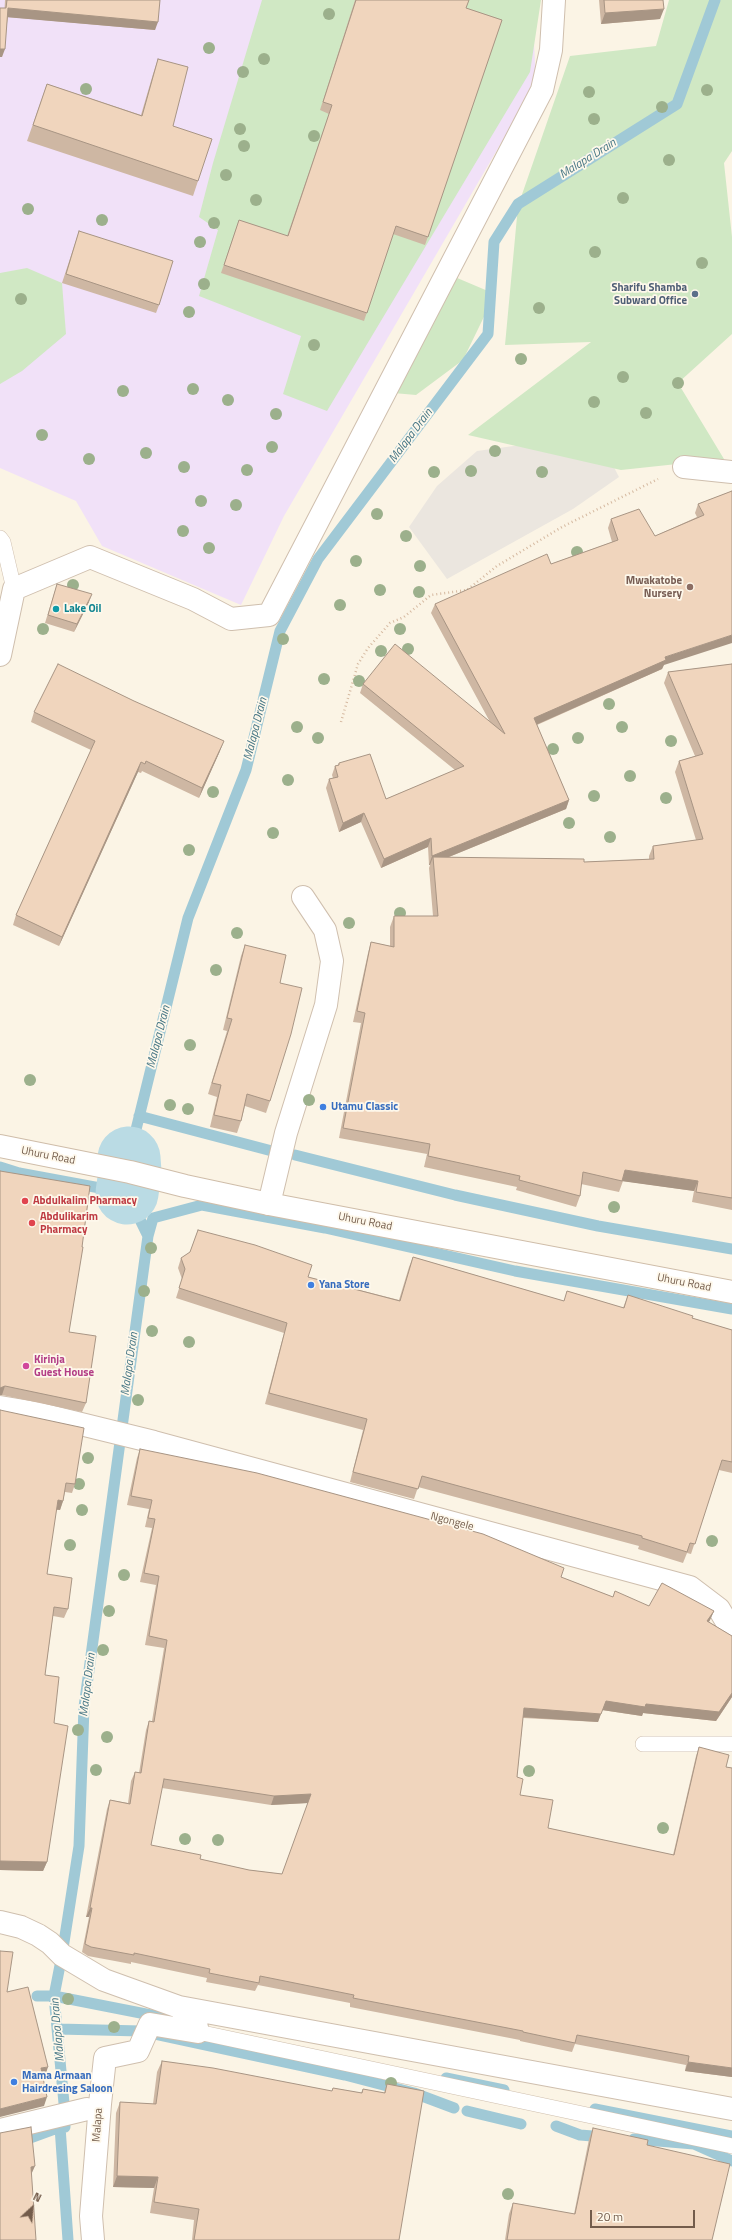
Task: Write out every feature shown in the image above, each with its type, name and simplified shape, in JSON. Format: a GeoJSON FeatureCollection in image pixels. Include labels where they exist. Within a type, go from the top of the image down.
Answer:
{"type":"FeatureCollection","features":[{"type":"Feature","properties":{"kind":"street"},"geometry":{"type":"LineString","coordinates":[[0,655],[14,589],[90,557],[192,599],[231,619],[269,615],[542,90],[552,50],[554,0]]}},
{"type":"Feature","properties":{"kind":"street"},"geometry":{"type":"LineString","coordinates":[[684,467],[732,472]]}},
{"type":"Feature","properties":{"kind":"street"},"geometry":{"type":"LineString","coordinates":[[269,1204],[286,1133],[326,1005],[332,961],[324,930],[303,897]]}},
{"type":"Feature","properties":{"kind":"street","name":"Uhuru Road"},"geometry":{"type":"LineString","coordinates":[[0,1146],[130,1172],[185,1186],[269,1204],[732,1292]]}},
{"type":"Feature","properties":{"kind":"street","name":"Ngongele"},"geometry":{"type":"LineString","coordinates":[[0,1407],[36,1412],[154,1442],[690,1587],[719,1609],[732,1631]]}},
{"type":"Feature","properties":{"kind":"street"},"geometry":{"type":"LineString","coordinates":[[0,1922],[21,1926],[38,1935],[50,1943],[62,1955],[104,1980],[179,2007],[732,2109]]}},
{"type":"Feature","properties":{"kind":"street"},"geometry":{"type":"LineString","coordinates":[[179,2007],[196,2024],[198,2032]]}},
{"type":"Feature","properties":{"kind":"street","name":"Malapa"},"geometry":{"type":"LineString","coordinates":[[93,2240],[91,2216],[100,2104],[106,2058],[138,2051],[150,2024],[198,2032]]}},
{"type":"Feature","properties":{"kind":"street"},"geometry":{"type":"LineString","coordinates":[[0,2130],[87,2109]]}},
{"type":"Feature","properties":{"kind":"lane"},"geometry":{"type":"LineString","coordinates":[[0,538],[4,542],[14,589]]}},
{"type":"Feature","properties":{"kind":"lane"},"geometry":{"type":"LineString","coordinates":[[643,1744],[732,1744]]}},
{"type":"Feature","properties":{"kind":"lane"},"geometry":{"type":"LineString","coordinates":[[198,2032],[732,2146]]}},
{"type":"Feature","properties":{"kind":"path"},"geometry":{"type":"LineString","coordinates":[[340,722],[358,664],[368,648],[390,623],[404,618],[430,595],[467,590],[497,566],[562,527],[684,467]]}},
{"type":"Feature","properties":{"kind":"shaded area"},"geometry":{"type":"Polygon","coordinates":[[[0,0],[532,0],[536,83],[284,516],[241,605],[102,546],[76,501],[0,468],[0,0]]]}},
{"type":"Feature","properties":{"kind":"shaded area"},"geometry":{"type":"Polygon","coordinates":[[[550,441],[605,450],[619,477],[573,509],[447,579],[409,527],[437,486],[477,451],[550,441]]]}},
{"type":"Feature","properties":{"kind":"green space"},"geometry":{"type":"Polygon","coordinates":[[[262,0],[541,0],[530,72],[327,411],[283,394],[301,336],[199,296],[218,230],[199,217],[213,163],[262,0]]]}},
{"type":"Feature","properties":{"kind":"green space"},"geometry":{"type":"Polygon","coordinates":[[[669,0],[732,0],[732,151],[724,163],[732,237],[732,334],[678,383],[724,459],[621,470],[468,435],[591,342],[505,345],[518,206],[570,56],[656,46],[669,0]]]}},
{"type":"Feature","properties":{"kind":"green space"},"geometry":{"type":"Polygon","coordinates":[[[27,268],[62,283],[66,334],[22,371],[0,384],[0,273],[27,268]]]}},
{"type":"Feature","properties":{"kind":"green space"},"geometry":{"type":"Polygon","coordinates":[[[443,272],[495,294],[463,360],[416,395],[382,392],[443,272]]]}},
{"type":"Feature","properties":{"kind":"building"},"geometry":{"type":"Polygon","coordinates":[[[7,0],[160,0],[158,22],[8,8],[5,49],[0,49],[0,8],[6,8],[7,0]]]}},
{"type":"Feature","properties":{"kind":"building"},"geometry":{"type":"Polygon","coordinates":[[[356,0],[469,0],[466,8],[502,20],[428,237],[396,226],[367,313],[224,265],[239,220],[288,236],[332,105],[323,102],[356,0]]]}},
{"type":"Feature","properties":{"kind":"building"},"geometry":{"type":"Polygon","coordinates":[[[604,0],[663,0],[664,9],[605,13],[604,0]]]}},
{"type":"Feature","properties":{"kind":"building"},"geometry":{"type":"Polygon","coordinates":[[[158,59],[188,67],[173,126],[212,139],[198,181],[33,125],[47,84],[142,116],[158,59]]]}},
{"type":"Feature","properties":{"kind":"building"},"geometry":{"type":"Polygon","coordinates":[[[79,231],[173,261],[159,305],[66,274],[79,231]]]}},
{"type":"Feature","properties":{"kind":"building"},"geometry":{"type":"Polygon","coordinates":[[[732,491],[732,635],[665,657],[666,660],[534,718],[569,800],[432,856],[431,838],[384,859],[364,813],[343,823],[329,779],[338,777],[335,766],[339,765],[339,763],[370,754],[386,799],[464,766],[363,684],[395,644],[505,734],[435,604],[547,554],[551,564],[618,540],[611,519],[639,509],[655,536],[704,515],[698,504],[732,491]]]}},
{"type":"Feature","properties":{"kind":"building"},"geometry":{"type":"Polygon","coordinates":[[[57,584],[92,594],[77,624],[48,615],[57,584]]]}},
{"type":"Feature","properties":{"kind":"building"},"geometry":{"type":"Polygon","coordinates":[[[58,664],[134,701],[224,741],[202,788],[146,761],[145,764],[141,762],[62,937],[16,915],[95,741],[34,712],[58,664]]]}},
{"type":"Feature","properties":{"kind":"building"},"geometry":{"type":"Polygon","coordinates":[[[732,664],[732,1198],[696,1192],[698,1181],[625,1170],[622,1181],[583,1172],[580,1196],[519,1180],[520,1176],[428,1156],[430,1144],[343,1128],[365,1013],[357,1011],[371,942],[394,947],[394,916],[438,916],[433,857],[584,859],[584,862],[654,859],[653,846],[703,839],[679,761],[703,754],[668,672],[732,664]]]}},
{"type":"Feature","properties":{"kind":"building"},"geometry":{"type":"Polygon","coordinates":[[[245,945],[286,955],[280,983],[302,988],[291,1034],[270,1101],[247,1094],[241,1121],[214,1115],[221,1085],[212,1083],[232,1019],[227,1018],[245,945]]]}},
{"type":"Feature","properties":{"kind":"building"},"geometry":{"type":"Polygon","coordinates":[[[0,1171],[90,1186],[83,1247],[69,1332],[96,1336],[86,1403],[5,1386],[0,1388],[0,1171]]]}},
{"type":"Feature","properties":{"kind":"building"},"geometry":{"type":"Polygon","coordinates":[[[198,1230],[255,1245],[312,1265],[308,1277],[400,1301],[413,1257],[564,1301],[567,1291],[624,1308],[628,1295],[693,1316],[692,1318],[732,1330],[732,1462],[722,1460],[695,1544],[690,1543],[687,1552],[642,1538],[642,1536],[422,1476],[418,1489],[353,1472],[367,1419],[269,1393],[287,1323],[179,1288],[185,1269],[181,1258],[190,1252],[198,1230]]]}},
{"type":"Feature","properties":{"kind":"building"},"geometry":{"type":"Polygon","coordinates":[[[0,1410],[84,1428],[75,1484],[66,1483],[63,1501],[58,1500],[47,1574],[72,1578],[68,1609],[54,1607],[45,1675],[59,1677],[54,1723],[68,1726],[47,1862],[0,1861],[0,1410]]]}},
{"type":"Feature","properties":{"kind":"building"},"geometry":{"type":"Polygon","coordinates":[[[140,1449],[257,1473],[483,1534],[564,1568],[561,1577],[613,1597],[615,1591],[649,1606],[662,1583],[714,1611],[707,1621],[732,1636],[732,1693],[719,1712],[646,1704],[645,1707],[606,1701],[601,1714],[524,1708],[517,1777],[523,1779],[520,1795],[553,1800],[548,1828],[674,1855],[699,1747],[729,1755],[726,1767],[732,1768],[732,2068],[688,2062],[689,2056],[577,2035],[575,2043],[523,2031],[353,1998],[354,1995],[260,1976],[259,1983],[209,1973],[210,1969],[134,1953],[134,1955],[91,1947],[85,1944],[92,1908],[90,1908],[110,1800],[130,1804],[135,1772],[141,1773],[149,1721],[154,1722],[167,1640],[149,1636],[159,1576],[144,1573],[155,1519],[148,1518],[152,1500],[131,1496],[140,1449]],[[164,1779],[151,1845],[201,1855],[200,1859],[249,1870],[282,1874],[311,1794],[274,1796],[164,1779]]]}},
{"type":"Feature","properties":{"kind":"building"},"geometry":{"type":"Polygon","coordinates":[[[0,1951],[13,1952],[7,1992],[28,1987],[48,2067],[41,2068],[47,2097],[0,2109],[0,1951]]]}},
{"type":"Feature","properties":{"kind":"building"},"geometry":{"type":"Polygon","coordinates":[[[162,2061],[213,2068],[332,2091],[333,2088],[362,2093],[363,2089],[385,2093],[387,2084],[424,2091],[399,2240],[194,2240],[199,2209],[154,2202],[158,2177],[117,2176],[120,2102],[156,2104],[162,2061]]]}},
{"type":"Feature","properties":{"kind":"building"},"geometry":{"type":"Polygon","coordinates":[[[31,2127],[35,2166],[31,2167],[36,2240],[0,2240],[0,2133],[31,2127]]]}},
{"type":"Feature","properties":{"kind":"building"},"geometry":{"type":"Polygon","coordinates":[[[593,2128],[648,2140],[647,2145],[730,2164],[712,2240],[507,2240],[513,2203],[575,2214],[593,2128]]]}},
{"type":"Feature","properties":{"kind":"waterway","name":"Malapa Drain"},"geometry":{"type":"LineString","coordinates":[[129,1158],[188,918],[246,770],[280,631],[318,559],[488,334],[494,242],[518,204],[677,104],[715,0]]}},
{"type":"Feature","properties":{"kind":"waterway"},"geometry":{"type":"LineString","coordinates":[[139,1116],[272,1151]]}},
{"type":"Feature","properties":{"kind":"waterway"},"geometry":{"type":"LineString","coordinates":[[295,1155],[455,1195],[598,1226],[732,1249]]}},
{"type":"Feature","properties":{"kind":"waterway","name":"Malapa Drain"},"geometry":{"type":"LineString","coordinates":[[127,1193],[130,1172],[129,1158]]}},
{"type":"Feature","properties":{"kind":"waterway","name":"Malapa Drain"},"geometry":{"type":"LineString","coordinates":[[0,1167],[19,1173],[127,1193],[148,1236],[84,1707],[79,1846],[54,1996],[65,2114],[65,2127],[60,2127],[68,2240]]}},
{"type":"Feature","properties":{"kind":"waterway"},"geometry":{"type":"LineString","coordinates":[[148,1236],[153,1218],[202,1205],[325,1228],[515,1271],[732,1309]]}},
{"type":"Feature","properties":{"kind":"waterway"},"geometry":{"type":"LineString","coordinates":[[37,1996],[54,1996],[161,2017]]}},
{"type":"Feature","properties":{"kind":"waterway"},"geometry":{"type":"LineString","coordinates":[[58,2029],[141,2031],[345,2075],[414,2093],[454,2108]]}},
{"type":"Feature","properties":{"kind":"waterway"},"geometry":{"type":"LineString","coordinates":[[446,2078],[504,2090]]}},
{"type":"Feature","properties":{"kind":"waterway"},"geometry":{"type":"LineString","coordinates":[[595,2109],[732,2136]]}},
{"type":"Feature","properties":{"kind":"waterway"},"geometry":{"type":"LineString","coordinates":[[467,2111],[521,2124]]}},
{"type":"Feature","properties":{"kind":"waterway"},"geometry":{"type":"LineString","coordinates":[[556,2126],[580,2135],[605,2137]]}},
{"type":"Feature","properties":{"kind":"waterway"},"geometry":{"type":"LineString","coordinates":[[0,2149],[60,2127]]}},
{"type":"Feature","properties":{"kind":"waterway"},"geometry":{"type":"LineString","coordinates":[[634,2139],[694,2144],[732,2161]]}},
{"type":"Feature","properties":{"kind":"place","name":"Sharifu Shamba Subward Office"},"geometry":{"type":"Point","coordinates":[695,294]}},
{"type":"Feature","properties":{"kind":"place","name":"Mwakatobe Nursery"},"geometry":{"type":"Point","coordinates":[690,587]}},
{"type":"Feature","properties":{"kind":"place","name":"Lake Oil"},"geometry":{"type":"Point","coordinates":[56,609]}},
{"type":"Feature","properties":{"kind":"place","name":"Utamu Classic"},"geometry":{"type":"Point","coordinates":[323,1107]}},
{"type":"Feature","properties":{"kind":"place","name":"Abdulkalim Pharmacy"},"geometry":{"type":"Point","coordinates":[25,1201]}},
{"type":"Feature","properties":{"kind":"place","name":"Abdulikarim Pharmacy"},"geometry":{"type":"Point","coordinates":[32,1223]}},
{"type":"Feature","properties":{"kind":"place","name":"Yana Store"},"geometry":{"type":"Point","coordinates":[311,1285]}},
{"type":"Feature","properties":{"kind":"place","name":"Kirinja Guest House"},"geometry":{"type":"Point","coordinates":[26,1366]}},
{"type":"Feature","properties":{"kind":"place","name":"Mama Armaan Hairdresing Saloon"},"geometry":{"type":"Point","coordinates":[14,2082]}}]}
